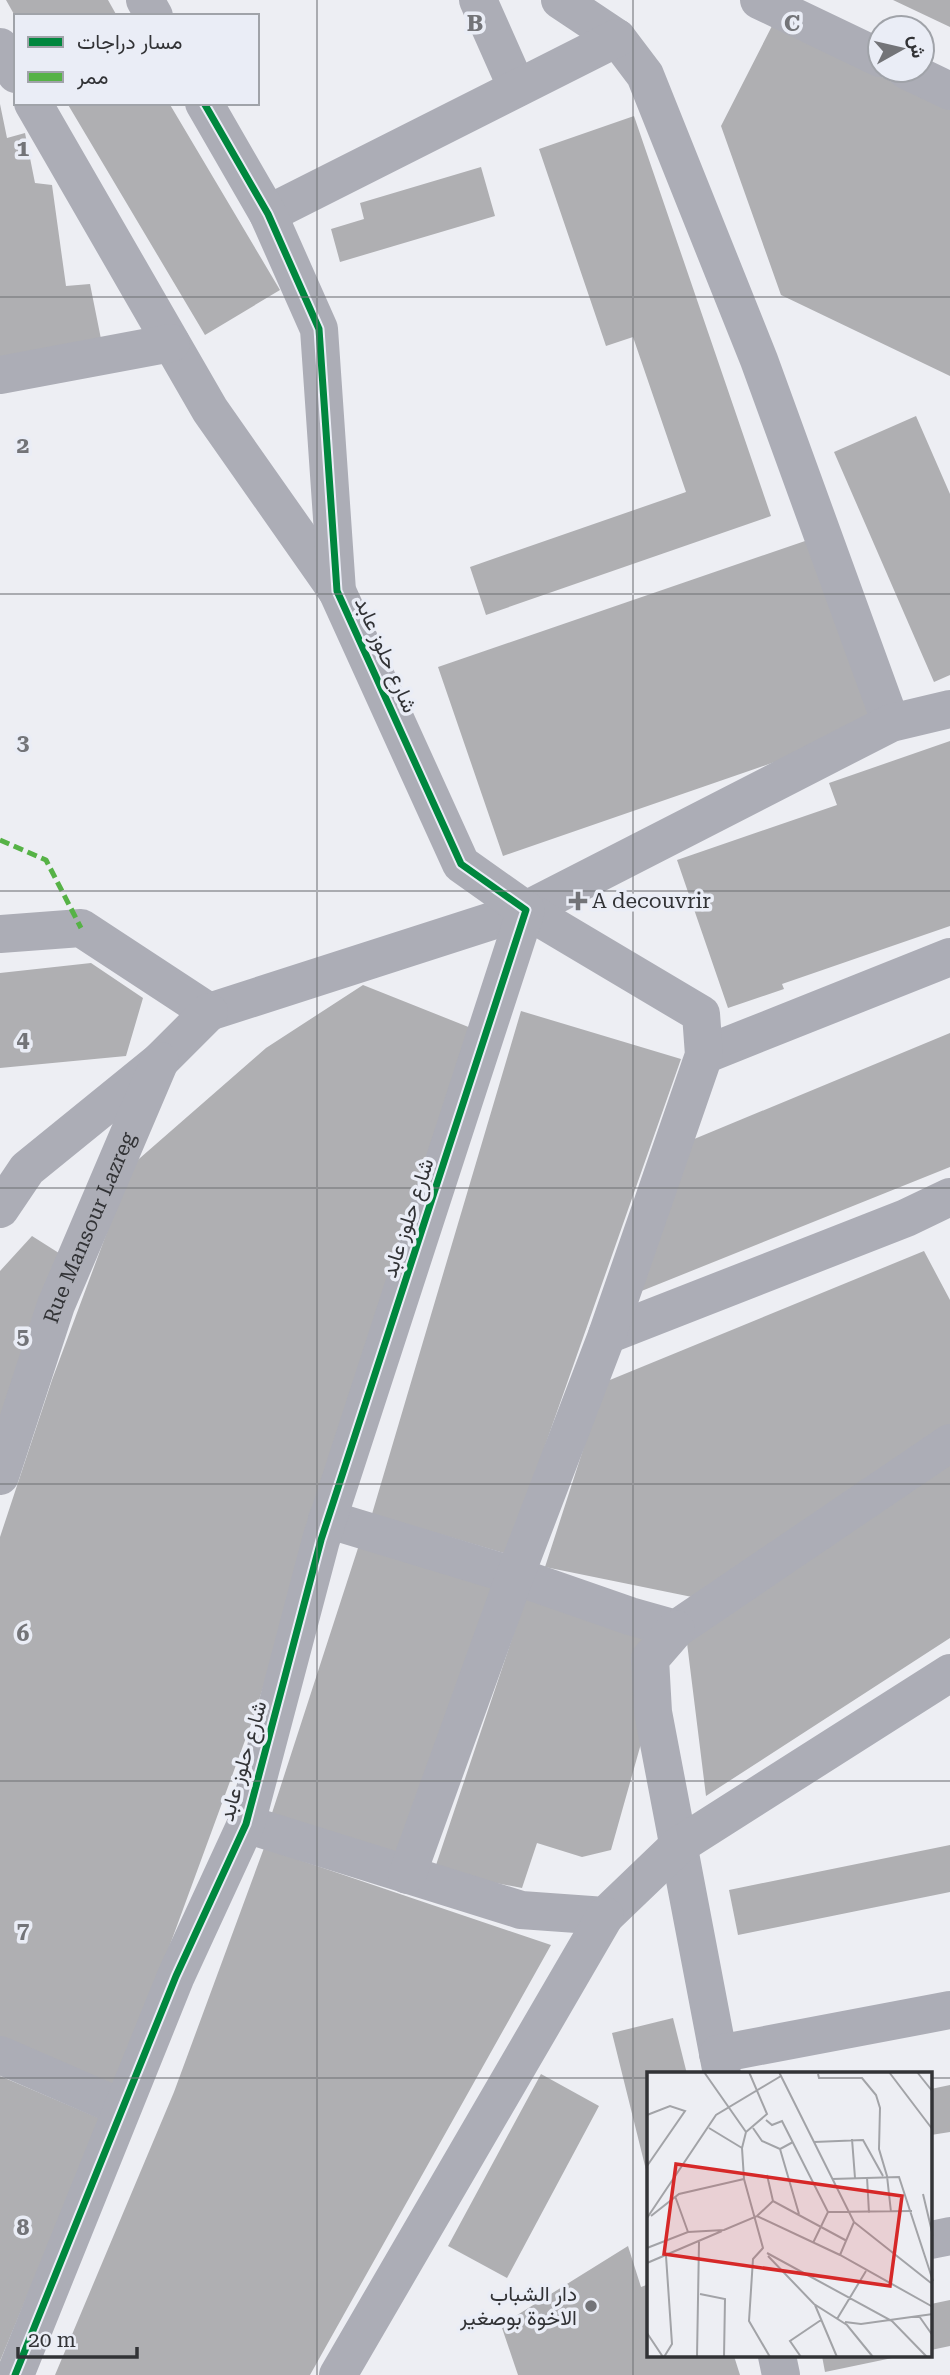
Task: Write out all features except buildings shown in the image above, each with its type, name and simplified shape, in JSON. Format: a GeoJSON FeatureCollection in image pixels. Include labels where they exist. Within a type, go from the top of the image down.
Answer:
{"type":"FeatureCollection","features":[{"type":"Feature","properties":{"kind":"street"},"geometry":{"type":"LineString","coordinates":[[478,0],[517,89]]}},
{"type":"Feature","properties":{"kind":"street"},"geometry":{"type":"LineString","coordinates":[[560,0],[617,38],[645,75],[759,360],[891,723]]}},
{"type":"Feature","properties":{"kind":"street"},"geometry":{"type":"LineString","coordinates":[[759,0],[866,51]]}},
{"type":"Feature","properties":{"kind":"street"},"geometry":{"type":"LineString","coordinates":[[268,214],[617,38]]}},
{"type":"Feature","properties":{"kind":"street"},"geometry":{"type":"LineString","coordinates":[[0,47],[14,71]]}},
{"type":"Feature","properties":{"kind":"street"},"geometry":{"type":"LineString","coordinates":[[34,105],[210,410],[337,591]]}},
{"type":"Feature","properties":{"kind":"street","name":"شارع حلوز عابد"},"geometry":{"type":"LineString","coordinates":[[15,2375],[176,1976],[246,1824],[327,1519],[526,910],[461,864],[337,591],[319,329],[268,214],[205,105]]}},
{"type":"Feature","properties":{"kind":"street"},"geometry":{"type":"LineString","coordinates":[[0,374],[171,343]]}},
{"type":"Feature","properties":{"kind":"street"},"geometry":{"type":"LineString","coordinates":[[0,1209],[27,1169],[160,1061],[209,1012],[526,910],[891,723],[950,709]]}},
{"type":"Feature","properties":{"kind":"street"},"geometry":{"type":"LineString","coordinates":[[407,1875],[515,1576],[607,1335],[705,1055],[701,1014],[526,910]]}},
{"type":"Feature","properties":{"kind":"street"},"geometry":{"type":"LineString","coordinates":[[0,934],[81,928],[209,1012]]}},
{"type":"Feature","properties":{"kind":"street"},"geometry":{"type":"LineString","coordinates":[[705,1055],[950,957]]}},
{"type":"Feature","properties":{"kind":"street","name":"Rue Mansour Lazreg"},"geometry":{"type":"LineString","coordinates":[[0,1476],[56,1305],[160,1061]]}},
{"type":"Feature","properties":{"kind":"street"},"geometry":{"type":"LineString","coordinates":[[607,1335],[906,1218],[950,1197]]}},
{"type":"Feature","properties":{"kind":"street"},"geometry":{"type":"LineString","coordinates":[[950,1443],[676,1629],[650,1659],[653,1712],[720,2064],[950,2010]]}},
{"type":"Feature","properties":{"kind":"street"},"geometry":{"type":"LineString","coordinates":[[327,1519],[515,1576],[676,1629]]}},
{"type":"Feature","properties":{"kind":"street"},"geometry":{"type":"LineString","coordinates":[[338,2375],[605,1916],[678,1846],[950,1673]]}},
{"type":"Feature","properties":{"kind":"street"},"geometry":{"type":"LineString","coordinates":[[246,1824],[520,1910],[605,1916]]}},
{"type":"Feature","properties":{"kind":"street"},"geometry":{"type":"LineString","coordinates":[[0,2056],[122,2108]]}},
{"type":"Feature","properties":{"kind":"street"},"geometry":{"type":"LineString","coordinates":[[932,2240],[950,2236]]}},
{"type":"Feature","properties":{"kind":"marked path"},"geometry":{"type":"LineString","coordinates":[[0,840],[46,860],[81,928]]}},
{"type":"Feature","properties":{"kind":"cycle path"},"geometry":{"type":"LineString","coordinates":[[15,2375],[176,1976],[246,1824],[321,1540],[526,910],[461,864],[337,591],[319,329],[268,214],[205,105]]}},
{"type":"Feature","properties":{"kind":"place","name":"A decouvrir"},"geometry":{"type":"Point","coordinates":[578,901]}},
{"type":"Feature","properties":{"kind":"place","name":"دار الشباب الاخوة بوصغير"},"geometry":{"type":"Point","coordinates":[591,2306]}}]}
